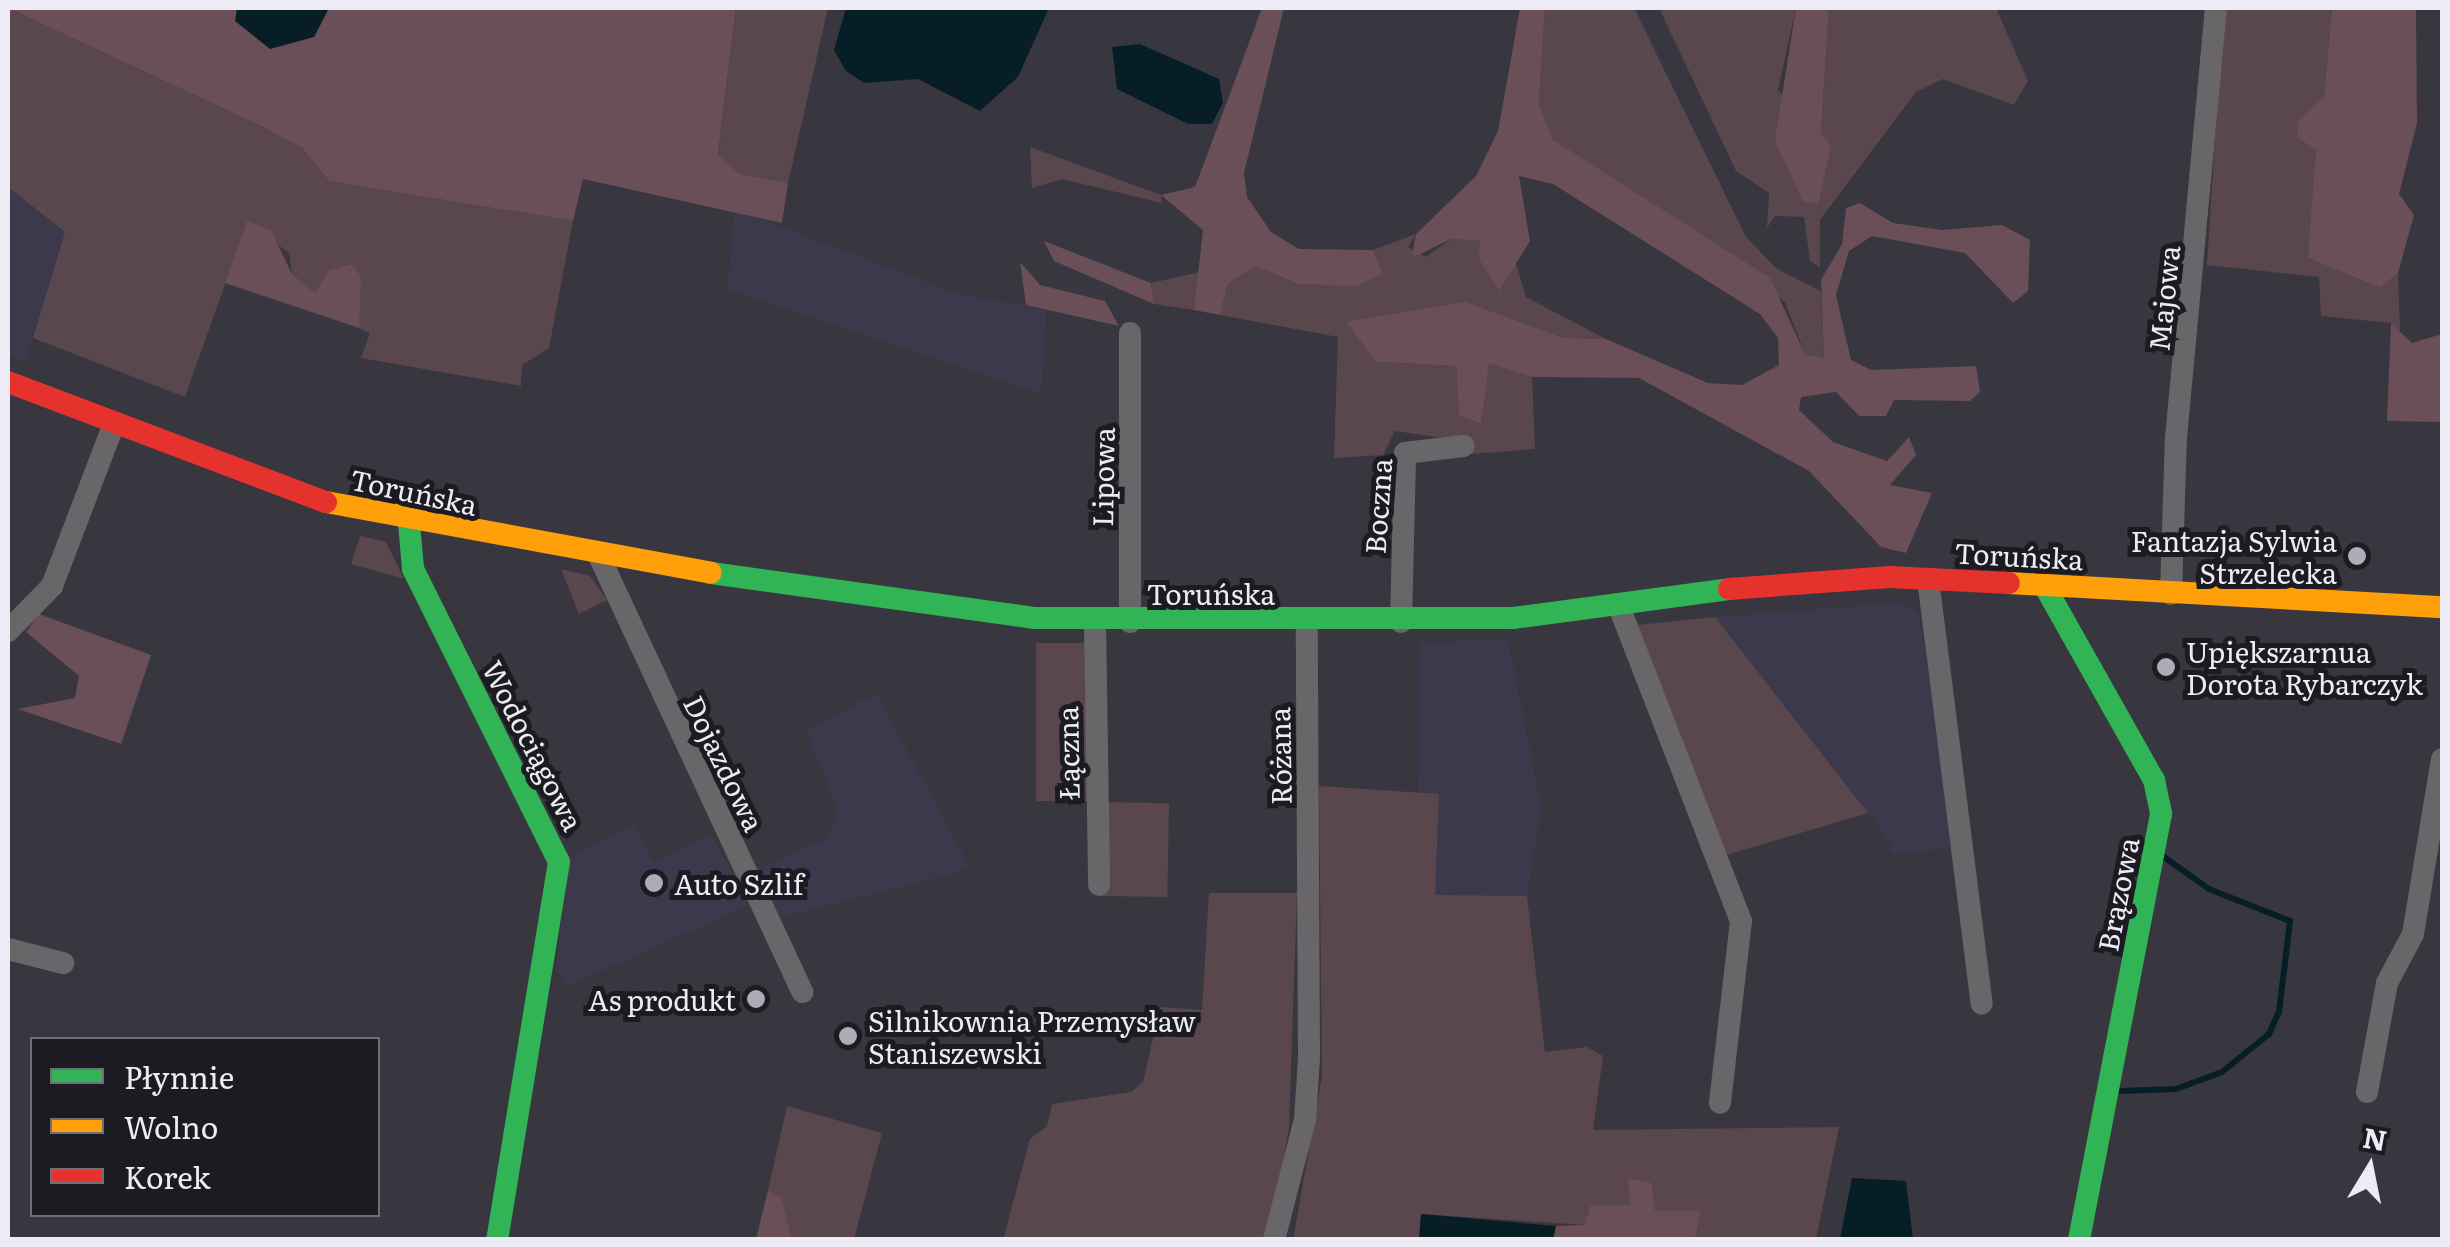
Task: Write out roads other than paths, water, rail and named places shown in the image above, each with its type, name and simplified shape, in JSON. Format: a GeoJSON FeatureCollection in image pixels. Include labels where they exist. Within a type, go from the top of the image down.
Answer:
{"type":"FeatureCollection","features":[{"type":"Feature","properties":{"kind":"main road","name":"Toruńska"},"geometry":{"type":"LineString","coordinates":[[8,382],[300,496],[410,523],[600,558],[930,608],[1096,621],[1401,622],[1618,604],[1796,580],[1928,579],[2442,607]]}},
{"type":"Feature","properties":{"kind":"main road","name":"Wodociągowa"},"geometry":{"type":"LineString","coordinates":[[410,523],[413,569],[559,862],[497,1240]]}},
{"type":"Feature","properties":{"kind":"main road","name":"Brązowa"},"geometry":{"type":"LineString","coordinates":[[2044,586],[2154,780],[2157,849],[2079,1240]]}},
{"type":"Feature","properties":{"kind":"street","name":"Majowa"},"geometry":{"type":"LineString","coordinates":[[2171,594],[2216,8]]}},
{"type":"Feature","properties":{"kind":"street","name":"Lipowa"},"geometry":{"type":"LineString","coordinates":[[1130,333],[1130,622]]}},
{"type":"Feature","properties":{"kind":"street"},"geometry":{"type":"LineString","coordinates":[[8,631],[52,586],[113,426]]}},
{"type":"Feature","properties":{"kind":"street","name":"Boczna"},"geometry":{"type":"LineString","coordinates":[[1401,622],[1405,453],[1464,446]]}},
{"type":"Feature","properties":{"kind":"street","name":"Dojazdowa"},"geometry":{"type":"LineString","coordinates":[[600,558],[802,992]]}},
{"type":"Feature","properties":{"kind":"street"},"geometry":{"type":"LineString","coordinates":[[1928,579],[1982,1004]]}},
{"type":"Feature","properties":{"kind":"street"},"geometry":{"type":"LineString","coordinates":[[1618,604],[1741,921],[1720,1103]]}},
{"type":"Feature","properties":{"kind":"street","name":"Łączna"},"geometry":{"type":"LineString","coordinates":[[1096,621],[1099,885]]}},
{"type":"Feature","properties":{"kind":"street","name":"Różana"},"geometry":{"type":"LineString","coordinates":[[1274,1240],[1305,1119],[1311,888],[1307,623]]}},
{"type":"Feature","properties":{"kind":"street"},"geometry":{"type":"LineString","coordinates":[[2367,1092],[2387,983],[2413,934],[2442,759]]}},
{"type":"Feature","properties":{"kind":"street"},"geometry":{"type":"LineString","coordinates":[[8,949],[63,963]]}},
{"type":"Feature","properties":{"kind":"water"},"geometry":{"type":"Polygon","coordinates":[[[237,8],[329,8],[314,37],[270,49],[235,21],[237,8]]]}},
{"type":"Feature","properties":{"kind":"water"},"geometry":{"type":"Polygon","coordinates":[[[846,8],[1049,8],[1018,77],[980,111],[918,79],[864,83],[846,71],[834,50],[846,8]]]}},
{"type":"Feature","properties":{"kind":"water"},"geometry":{"type":"Polygon","coordinates":[[[1140,44],[1219,79],[1223,103],[1212,124],[1188,124],[1117,89],[1112,47],[1140,44]]]}},
{"type":"Feature","properties":{"kind":"water"},"geometry":{"type":"Polygon","coordinates":[[[1852,1178],[1906,1181],[1913,1239],[1840,1239],[1852,1178]]]}},
{"type":"Feature","properties":{"kind":"water"},"geometry":{"type":"Polygon","coordinates":[[[1421,1214],[1556,1226],[1553,1239],[1419,1239],[1421,1214]]]}},
{"type":"Feature","properties":{"kind":"waterway"},"geometry":{"type":"LineString","coordinates":[[2121,1091],[2176,1089],[2222,1072],[2269,1034],[2279,1012],[2290,921],[2209,889],[2164,857]]}},
{"type":"Feature","properties":{"kind":"place","name":"Fantazja Sylwia Strzelecka"},"geometry":{"type":"Point","coordinates":[2357,556]}},
{"type":"Feature","properties":{"kind":"place","name":"Upiększarnua Dorota Rybarczyk"},"geometry":{"type":"Point","coordinates":[2166,667]}},
{"type":"Feature","properties":{"kind":"place","name":"Auto Szlif"},"geometry":{"type":"Point","coordinates":[654,883]}},
{"type":"Feature","properties":{"kind":"place","name":"As produkt"},"geometry":{"type":"Point","coordinates":[756,999]}},
{"type":"Feature","properties":{"kind":"place","name":"Silnikownia Przemysław Staniszewski"},"geometry":{"type":"Point","coordinates":[848,1036]}}]}
